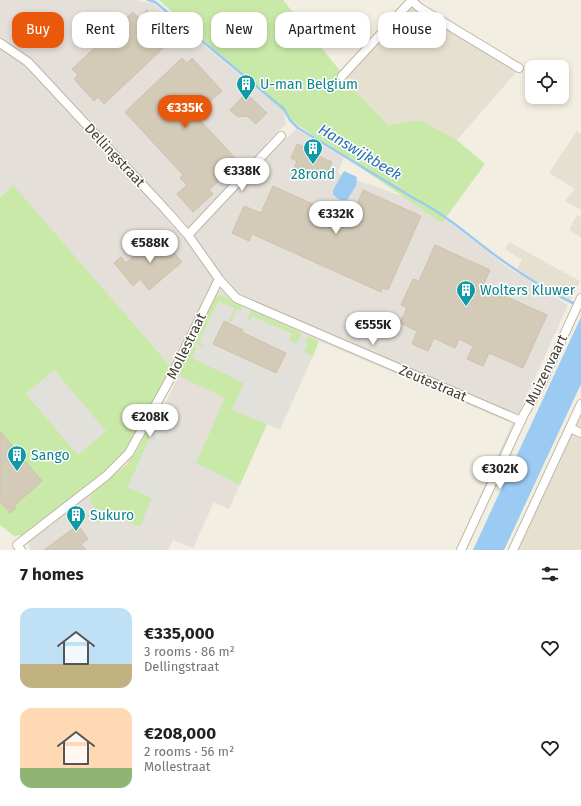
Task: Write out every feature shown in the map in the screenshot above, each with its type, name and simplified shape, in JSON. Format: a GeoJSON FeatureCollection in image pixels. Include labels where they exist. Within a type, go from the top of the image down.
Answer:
{"type":"FeatureCollection","features":[{"type":"Feature","properties":{"kind":"street"},"geometry":{"type":"LineString","coordinates":[[342,76],[412,0],[420,8],[519,68]]}},
{"type":"Feature","properties":{"kind":"street","name":"Dellingstraat"},"geometry":{"type":"LineString","coordinates":[[0,43],[28,62],[165,209],[188,235],[219,279]]}},
{"type":"Feature","properties":{"kind":"street"},"geometry":{"type":"LineString","coordinates":[[188,235],[281,136]]}},
{"type":"Feature","properties":{"kind":"street","name":"Zeutestraat"},"geometry":{"type":"LineString","coordinates":[[219,279],[236,298],[521,421]]}},
{"type":"Feature","properties":{"kind":"street","name":"Mollestraat"},"geometry":{"type":"LineString","coordinates":[[19,547],[106,476],[129,453],[170,379],[219,279]]}},
{"type":"Feature","properties":{"kind":"street","name":"Muizenvaart"},"geometry":{"type":"LineString","coordinates":[[461,550],[521,421],[542,382],[581,298]]}},
{"type":"Feature","properties":{"kind":"street"},"geometry":{"type":"LineString","coordinates":[[513,550],[581,404]]}},
{"type":"Feature","properties":{"kind":"street"},"geometry":{"type":"LineString","coordinates":[[570,428],[581,433]]}},
{"type":"Feature","properties":{"kind":"shaded area"},"geometry":{"type":"Polygon","coordinates":[[[0,0],[135,0],[153,4],[163,12],[137,12],[137,48],[203,48],[203,45],[284,111],[286,124],[266,143],[274,150],[296,129],[344,158],[337,173],[413,200],[435,211],[503,264],[568,305],[465,531],[512,423],[319,341],[280,429],[267,424],[229,509],[214,502],[193,548],[173,540],[168,550],[30,550],[28,544],[33,536],[91,493],[90,498],[95,508],[140,527],[152,433],[182,368],[171,367],[13,186],[0,196],[0,0]]]}},
{"type":"Feature","properties":{"kind":"shaded area"},"geometry":{"type":"Polygon","coordinates":[[[411,6],[421,12],[405,12],[411,6]]]}},
{"type":"Feature","properties":{"kind":"shaded area"},"geometry":{"type":"Polygon","coordinates":[[[446,27],[518,70],[457,140],[420,120],[388,125],[343,79],[378,41],[378,48],[446,48],[446,27]]]}},
{"type":"Feature","properties":{"kind":"shaded area"},"geometry":{"type":"Polygon","coordinates":[[[577,131],[581,134],[581,210],[565,201],[575,189],[549,173],[577,131]]]}},
{"type":"Feature","properties":{"kind":"shaded area"},"geometry":{"type":"Polygon","coordinates":[[[577,215],[581,217],[581,237],[569,230],[577,215]]]}},
{"type":"Feature","properties":{"kind":"shaded area"},"geometry":{"type":"Polygon","coordinates":[[[509,242],[580,281],[571,300],[552,292],[517,269],[522,260],[505,249],[509,242]]]}},
{"type":"Feature","properties":{"kind":"shaded area"},"geometry":{"type":"Polygon","coordinates":[[[243,305],[251,310],[247,321],[250,322],[252,316],[292,334],[289,340],[297,344],[302,333],[308,336],[305,342],[307,344],[304,352],[313,356],[280,429],[232,410],[244,383],[192,358],[198,346],[203,348],[204,345],[199,342],[215,307],[231,315],[228,323],[223,321],[209,351],[217,354],[221,348],[276,373],[266,394],[274,398],[278,388],[273,386],[278,374],[284,377],[295,352],[242,328],[243,326],[232,321],[237,309],[241,311],[243,305]]]}},
{"type":"Feature","properties":{"kind":"shaded area"},"geometry":{"type":"Polygon","coordinates":[[[54,370],[106,431],[78,455],[26,394],[54,370]]]}},
{"type":"Feature","properties":{"kind":"shaded area"},"geometry":{"type":"Polygon","coordinates":[[[581,413],[581,550],[516,550],[581,413]]]}},
{"type":"Feature","properties":{"kind":"shaded area"},"geometry":{"type":"Polygon","coordinates":[[[155,426],[202,448],[166,530],[143,520],[152,498],[128,487],[155,426]]]}},
{"type":"Feature","properties":{"kind":"shaded area"},"geometry":{"type":"Polygon","coordinates":[[[69,514],[73,520],[42,542],[38,537],[69,514]]]}},
{"type":"Feature","properties":{"kind":"shaded area"},"geometry":{"type":"Polygon","coordinates":[[[107,526],[158,548],[157,550],[146,550],[105,532],[107,526]]]}},
{"type":"Feature","properties":{"kind":"green space"},"geometry":{"type":"Polygon","coordinates":[[[159,0],[283,0],[293,12],[275,12],[275,48],[322,48],[345,77],[343,79],[388,125],[420,120],[457,140],[485,164],[442,223],[298,125],[212,48],[267,48],[267,12],[211,12],[211,47],[203,40],[203,12],[172,12],[159,0]]]}},
{"type":"Feature","properties":{"kind":"green space"},"geometry":{"type":"Polygon","coordinates":[[[13,185],[171,367],[122,457],[107,471],[23,535],[14,536],[0,525],[0,197],[13,185]]]}},
{"type":"Feature","properties":{"kind":"green space"},"geometry":{"type":"Polygon","coordinates":[[[220,295],[243,305],[241,311],[237,309],[232,321],[228,323],[235,308],[219,301],[199,342],[204,345],[203,348],[192,341],[214,296],[220,295]]]}},
{"type":"Feature","properties":{"kind":"green space"},"geometry":{"type":"Polygon","coordinates":[[[251,310],[302,333],[297,344],[289,340],[292,334],[252,316],[249,322],[246,321],[251,310]]]}},
{"type":"Feature","properties":{"kind":"green space"},"geometry":{"type":"Polygon","coordinates":[[[308,336],[319,341],[313,356],[304,353],[307,344],[305,343],[308,336]]]}},
{"type":"Feature","properties":{"kind":"green space"},"geometry":{"type":"Polygon","coordinates":[[[190,345],[197,348],[193,358],[244,383],[232,410],[267,424],[240,485],[196,463],[225,398],[179,376],[190,345]]]}},
{"type":"Feature","properties":{"kind":"green space"},"geometry":{"type":"Polygon","coordinates":[[[147,431],[152,433],[128,487],[152,498],[140,527],[95,508],[91,503],[90,498],[91,493],[126,465],[136,452],[147,431]]]}},
{"type":"Feature","properties":{"kind":"green space"},"geometry":{"type":"Polygon","coordinates":[[[71,511],[77,511],[101,521],[100,523],[87,517],[84,522],[79,518],[73,520],[68,513],[71,511]]]}},
{"type":"Feature","properties":{"kind":"water"},"geometry":{"type":"Polygon","coordinates":[[[344,171],[357,177],[356,186],[347,200],[339,199],[333,194],[333,190],[344,171]]]}},
{"type":"Feature","properties":{"kind":"water"},"geometry":{"type":"Polygon","coordinates":[[[581,317],[581,384],[504,550],[473,550],[581,317]]]}},
{"type":"Feature","properties":{"kind":"building"},"geometry":{"type":"Polygon","coordinates":[[[133,12],[137,16],[137,48],[163,48],[104,104],[98,97],[94,101],[74,79],[78,75],[72,69],[94,48],[129,48],[129,16],[133,12]]]}},
{"type":"Feature","properties":{"kind":"building"},"geometry":{"type":"Polygon","coordinates":[[[182,58],[187,63],[192,58],[222,91],[195,115],[239,162],[209,190],[213,194],[193,212],[177,194],[187,185],[180,178],[183,175],[125,112],[182,58]]]}},
{"type":"Feature","properties":{"kind":"building","name":"U-man Belgium"},"geometry":{"type":"Polygon","coordinates":[[[246,93],[267,113],[256,124],[247,116],[238,117],[230,110],[246,93]]]}},
{"type":"Feature","properties":{"kind":"building","name":"28rond"},"geometry":{"type":"Polygon","coordinates":[[[297,144],[303,146],[302,149],[332,162],[323,181],[294,168],[297,161],[291,158],[297,144]]]}},
{"type":"Feature","properties":{"kind":"building"},"geometry":{"type":"Polygon","coordinates":[[[273,186],[350,221],[363,190],[421,216],[388,290],[383,288],[381,292],[252,234],[249,241],[232,233],[244,206],[261,213],[273,186]]]}},
{"type":"Feature","properties":{"kind":"building"},"geometry":{"type":"Polygon","coordinates":[[[159,234],[182,262],[149,290],[140,279],[133,286],[114,263],[121,257],[126,263],[159,234]]]}},
{"type":"Feature","properties":{"kind":"building","name":"Wolters Kluwer"},"geometry":{"type":"Polygon","coordinates":[[[435,245],[490,270],[483,286],[547,315],[523,368],[489,353],[483,366],[467,359],[473,346],[459,339],[455,348],[434,338],[428,351],[412,344],[417,331],[400,323],[407,308],[401,305],[413,279],[419,281],[435,245]]]}},
{"type":"Feature","properties":{"kind":"building"},"geometry":{"type":"Polygon","coordinates":[[[224,321],[243,330],[242,332],[286,353],[276,373],[213,344],[224,321]]]}},
{"type":"Feature","properties":{"kind":"building","name":"Sango"},"geometry":{"type":"Polygon","coordinates":[[[0,431],[42,481],[14,506],[16,508],[10,513],[0,502],[0,431]]]}},
{"type":"Feature","properties":{"kind":"building","name":"Sukuro"},"geometry":{"type":"Polygon","coordinates":[[[78,525],[88,539],[81,544],[86,550],[44,550],[78,525]]]}},
{"type":"Feature","properties":{"kind":"waterway","name":"Hanswijkbeek"},"geometry":{"type":"LineString","coordinates":[[148,0],[155,2],[284,109],[290,120],[298,128],[437,211],[515,269],[544,288],[575,304]]}},
{"type":"Feature","properties":{"kind":"place","name":"U-man Belgium"},"geometry":{"type":"Point","coordinates":[246,101]}},
{"type":"Feature","properties":{"kind":"place","name":"28rond"},"geometry":{"type":"Point","coordinates":[313,165]}},
{"type":"Feature","properties":{"kind":"place","name":"Wolters Kluwer"},"geometry":{"type":"Point","coordinates":[466,307]}},
{"type":"Feature","properties":{"kind":"place","name":"Sango"},"geometry":{"type":"Point","coordinates":[17,472]}},
{"type":"Feature","properties":{"kind":"place","name":"Sukuro"},"geometry":{"type":"Point","coordinates":[76,532]}}]}
